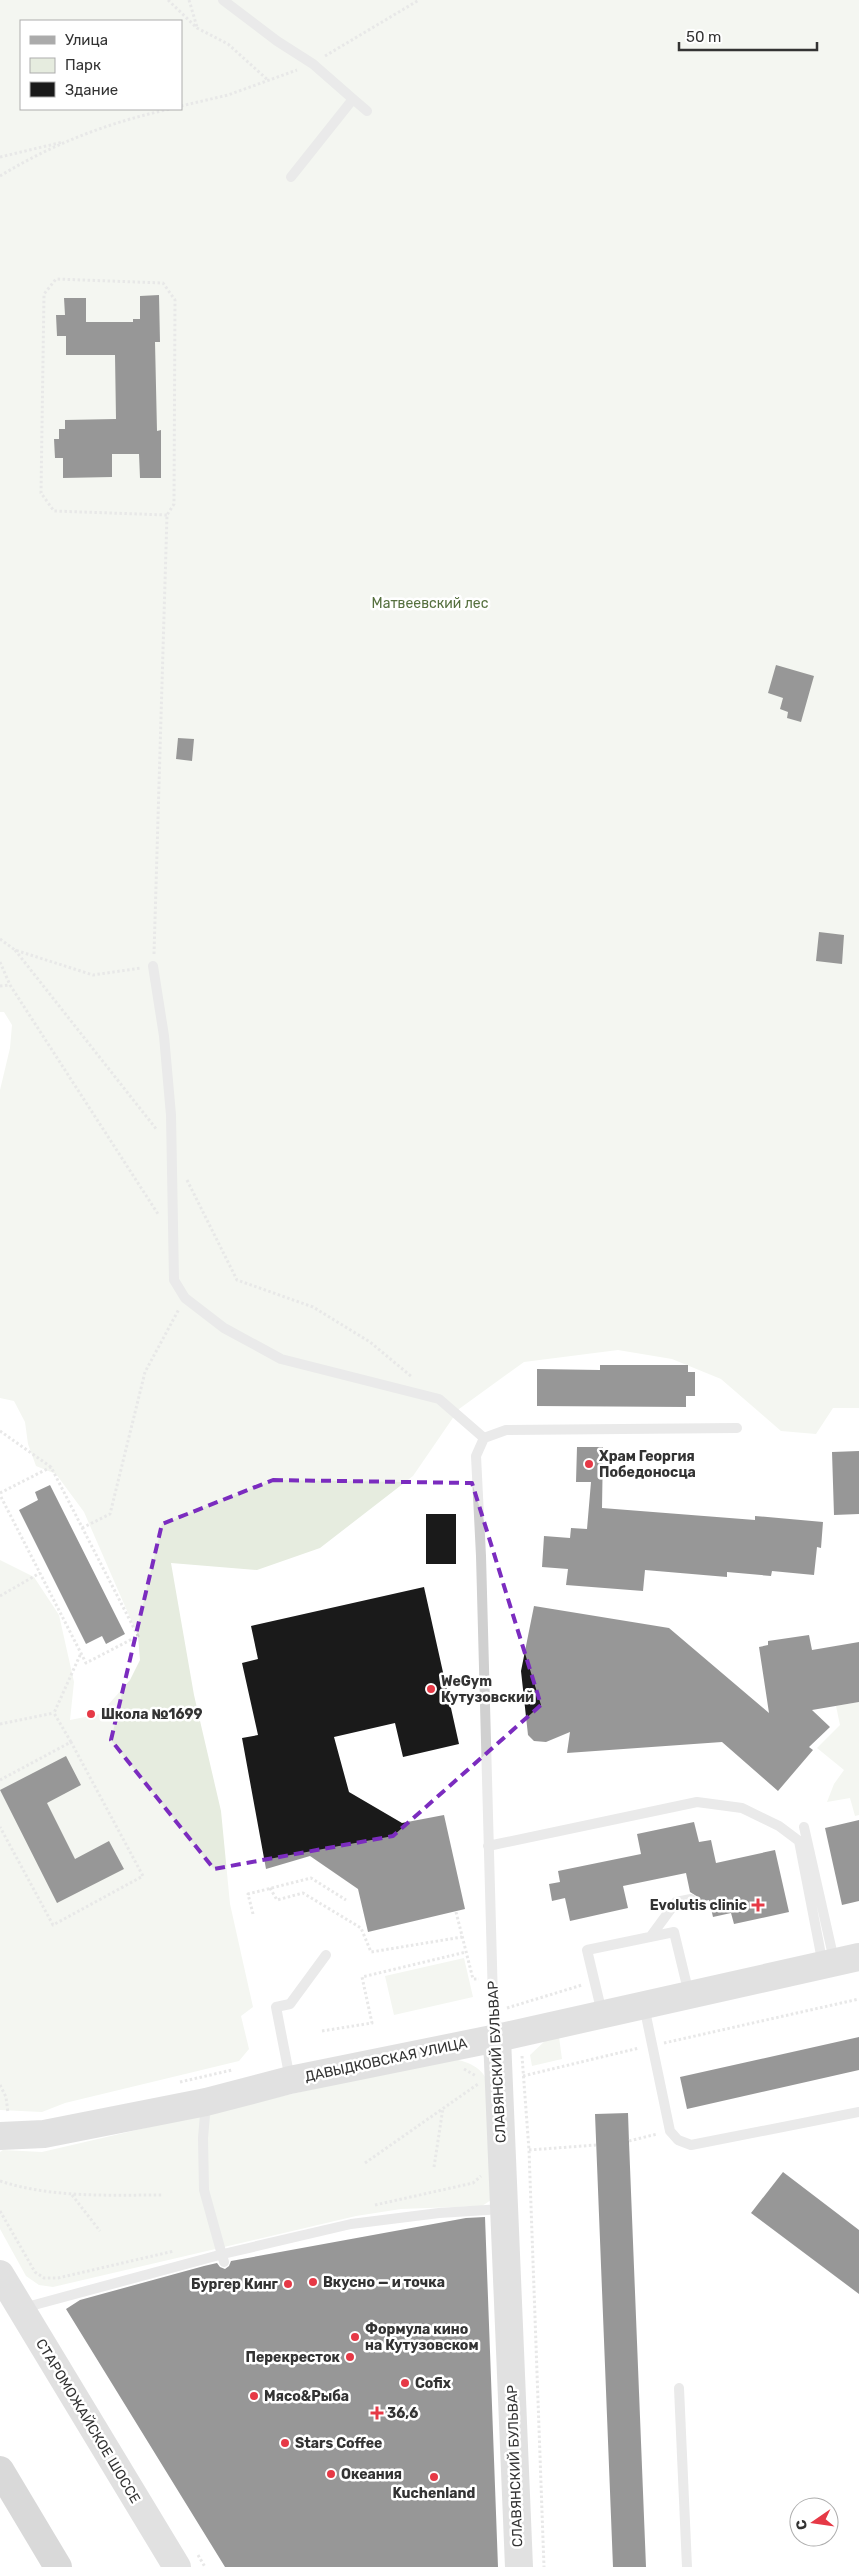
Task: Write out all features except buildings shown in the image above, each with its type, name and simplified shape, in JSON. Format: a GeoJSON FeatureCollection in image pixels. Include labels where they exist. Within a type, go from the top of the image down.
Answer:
{"type":"FeatureCollection","features":[{"type":"Feature","properties":{"kind":"main road"},"geometry":{"type":"LineString","coordinates":[[0,2470],[58,2567]]}},
{"type":"Feature","properties":{"kind":"street","name":"ДАВЫДКОВСКАЯ УЛИЦА"},"geometry":{"type":"LineString","coordinates":[[5,2132],[44,2134],[206,2102],[290,2080],[509,2035],[839,1961]]}},
{"type":"Feature","properties":{"kind":"street","name":"СЛАВЯНСКИЙ БУЛЬВАР"},"geometry":{"type":"LineString","coordinates":[[509,2035],[504,2209],[519,2567]]}},
{"type":"Feature","properties":{"kind":"street","name":"СТАРОМОЖАЙСКОЕ ШОССЕ"},"geometry":{"type":"LineString","coordinates":[[0,2274],[177,2567]]}},
{"type":"Feature","properties":{"kind":"lane"},"geometry":{"type":"LineString","coordinates":[[223,0],[277,41],[313,64],[367,111]]}},
{"type":"Feature","properties":{"kind":"lane"},"geometry":{"type":"LineString","coordinates":[[291,177],[353,99]]}},
{"type":"Feature","properties":{"kind":"lane"},"geometry":{"type":"LineString","coordinates":[[153,966],[164,1036],[172,1149],[174,1280],[185,1298],[224,1328],[280,1359],[439,1399],[484,1438],[506,1430],[737,1428]]}},
{"type":"Feature","properties":{"kind":"lane","name":"СЛАВЯНСКИЙ БУЛЬВАР"},"geometry":{"type":"LineString","coordinates":[[484,1438],[476,1456],[481,1556],[492,1978],[509,2035]]}},
{"type":"Feature","properties":{"kind":"lane"},"geometry":{"type":"LineString","coordinates":[[488,1846],[697,1802],[742,1808],[779,1826],[800,1841],[839,1961]]}},
{"type":"Feature","properties":{"kind":"lane"},"geometry":{"type":"LineString","coordinates":[[804,1827],[839,1961]]}},
{"type":"Feature","properties":{"kind":"lane"},"geometry":{"type":"LineString","coordinates":[[651,1936],[676,1902],[691,1899]]}},
{"type":"Feature","properties":{"kind":"lane"},"geometry":{"type":"LineString","coordinates":[[602,2014],[587,1950],[651,1936],[674,1932],[689,1995]]}},
{"type":"Feature","properties":{"kind":"lane"},"geometry":{"type":"LineString","coordinates":[[290,2080],[276,2007],[290,2004],[326,1955]]}},
{"type":"Feature","properties":{"kind":"lane"},"geometry":{"type":"LineString","coordinates":[[644,2005],[670,2131],[678,2140],[691,2145],[859,2112]]}},
{"type":"Feature","properties":{"kind":"lane"},"geometry":{"type":"LineString","coordinates":[[206,2102],[203,2138],[204,2190],[223,2258]]}},
{"type":"Feature","properties":{"kind":"lane"},"geometry":{"type":"LineString","coordinates":[[20,2309],[351,2224],[439,2212],[504,2209]]}},
{"type":"Feature","properties":{"kind":"lane"},"geometry":{"type":"LineString","coordinates":[[680,2388],[687,2567]]}},
{"type":"Feature","properties":{"kind":"path"},"geometry":{"type":"LineString","coordinates":[[168,0],[197,28],[228,44],[269,82]]}},
{"type":"Feature","properties":{"kind":"path"},"geometry":{"type":"LineString","coordinates":[[189,0],[197,28]]}},
{"type":"Feature","properties":{"kind":"path"},"geometry":{"type":"LineString","coordinates":[[0,157],[68,140],[132,118],[166,110]]}},
{"type":"Feature","properties":{"kind":"path"},"geometry":{"type":"LineString","coordinates":[[0,176],[68,140]]}},
{"type":"Feature","properties":{"kind":"path"},"geometry":{"type":"LineString","coordinates":[[15,950],[93,975],[153,966],[167,515],[174,504],[174,300],[163,284],[56,279],[44,294],[41,493],[54,511],[167,515]]}},
{"type":"Feature","properties":{"kind":"path"},"geometry":{"type":"LineString","coordinates":[[0,939],[15,950],[172,1149],[237,1280],[314,1308],[370,1342],[439,1399]]}},
{"type":"Feature","properties":{"kind":"path"},"geometry":{"type":"LineString","coordinates":[[0,962],[10,984],[174,1238]]}},
{"type":"Feature","properties":{"kind":"path"},"geometry":{"type":"LineString","coordinates":[[0,986],[10,984]]}},
{"type":"Feature","properties":{"kind":"path"},"geometry":{"type":"LineString","coordinates":[[82,1528],[110,1514],[145,1372],[185,1298]]}},
{"type":"Feature","properties":{"kind":"path"},"geometry":{"type":"LineString","coordinates":[[0,1431],[51,1467],[138,1636],[86,1663],[0,1494],[51,1467]]}},
{"type":"Feature","properties":{"kind":"path"},"geometry":{"type":"LineString","coordinates":[[0,1596],[40,1573]]}},
{"type":"Feature","properties":{"kind":"path"},"geometry":{"type":"LineString","coordinates":[[54,1713],[81,1653]]}},
{"type":"Feature","properties":{"kind":"path"},"geometry":{"type":"LineString","coordinates":[[0,1724],[54,1713]]}},
{"type":"Feature","properties":{"kind":"path"},"geometry":{"type":"LineString","coordinates":[[0,1827],[53,1925],[144,1876],[54,1713]]}},
{"type":"Feature","properties":{"kind":"path"},"geometry":{"type":"LineString","coordinates":[[0,1780],[71,1742]]}},
{"type":"Feature","properties":{"kind":"path"},"geometry":{"type":"LineString","coordinates":[[253,1914],[248,1894],[311,1878],[346,1900]]}},
{"type":"Feature","properties":{"kind":"path"},"geometry":{"type":"LineString","coordinates":[[270,1888],[277,1900],[303,1893],[361,1928],[371,1952],[462,1937]]}},
{"type":"Feature","properties":{"kind":"path"},"geometry":{"type":"LineString","coordinates":[[456,1912],[473,1980],[492,1978]]}},
{"type":"Feature","properties":{"kind":"path"},"geometry":{"type":"LineString","coordinates":[[322,2031],[372,2023],[362,1977],[466,1952]]}},
{"type":"Feature","properties":{"kind":"path"},"geometry":{"type":"LineString","coordinates":[[517,2077],[859,1999]]}},
{"type":"Feature","properties":{"kind":"path"},"geometry":{"type":"LineString","coordinates":[[509,2035],[524,2076],[529,2150],[544,2567]]}},
{"type":"Feature","properties":{"kind":"path"},"geometry":{"type":"LineString","coordinates":[[365,2163],[482,2081],[482,2091]]}},
{"type":"Feature","properties":{"kind":"path"},"geometry":{"type":"LineString","coordinates":[[0,2085],[6,2097],[5,2132]]}},
{"type":"Feature","properties":{"kind":"path"},"geometry":{"type":"LineString","coordinates":[[434,2167],[443,2108]]}},
{"type":"Feature","properties":{"kind":"path"},"geometry":{"type":"LineString","coordinates":[[629,2142],[670,2131]]}},
{"type":"Feature","properties":{"kind":"path"},"geometry":{"type":"LineString","coordinates":[[529,2150],[596,2145]]}},
{"type":"Feature","properties":{"kind":"path"},"geometry":{"type":"LineString","coordinates":[[369,2206],[473,2183],[483,2174]]}},
{"type":"Feature","properties":{"kind":"path"},"geometry":{"type":"LineString","coordinates":[[0,2181],[16,2186],[72,2195],[162,2195]]}},
{"type":"Feature","properties":{"kind":"path"},"geometry":{"type":"LineString","coordinates":[[72,2195],[100,2230]]}},
{"type":"Feature","properties":{"kind":"path"},"geometry":{"type":"LineString","coordinates":[[0,2211],[35,2272],[44,2278],[58,2278],[180,2249]]}},
{"type":"Feature","properties":{"kind":"highlighted area"},"geometry":{"type":"Polygon","coordinates":[[[273,1480],[472,1483],[541,1705],[393,1836],[214,1869],[111,1740],[162,1524],[273,1480]]]}},
{"type":"Feature","properties":{"kind":"green space","name":"Матвеевский лес"},"geometry":{"type":"Polygon","coordinates":[[[0,0],[859,0],[859,1408],[833,1408],[816,1434],[781,1431],[721,1379],[672,1359],[618,1350],[524,1362],[459,1409],[413,1476],[320,1548],[257,1570],[171,1563],[194,1695],[221,1811],[230,1904],[253,2007],[241,2016],[249,2049],[239,2061],[65,2103],[42,2112],[0,2110],[0,1560],[34,1577],[59,1615],[74,1682],[70,1720],[100,1714],[130,1680],[140,1660],[138,1636],[84,1512],[56,1474],[36,1466],[28,1444],[25,1422],[14,1401],[0,1398],[0,1090],[10,1048],[12,1025],[4,1012],[0,1012],[0,0]]]}},
{"type":"Feature","properties":{"kind":"green space"},"geometry":{"type":"Polygon","coordinates":[[[859,1702],[859,1815],[855,1816],[850,1798],[827,1802],[834,1784],[844,1770],[817,1748],[840,1725],[836,1706],[859,1702]]]}},
{"type":"Feature","properties":{"kind":"green space"},"geometry":{"type":"Polygon","coordinates":[[[464,1958],[473,1997],[394,2015],[385,1976],[464,1958]]]}},
{"type":"Feature","properties":{"kind":"green space"},"geometry":{"type":"Polygon","coordinates":[[[559,2037],[562,2059],[532,2066],[530,2055],[546,2040],[559,2037]]]}},
{"type":"Feature","properties":{"kind":"green space"},"geometry":{"type":"Polygon","coordinates":[[[447,2058],[471,2064],[480,2071],[487,2081],[491,2200],[482,2206],[401,2209],[356,2216],[53,2287],[39,2285],[26,2276],[0,2229],[0,2152],[3,2150],[42,2152],[447,2058]]]}},
{"type":"Feature","properties":{"kind":"place","name":"Храм Георгия Победоносца"},"geometry":{"type":"Point","coordinates":[589,1464]}},
{"type":"Feature","properties":{"kind":"place","name":"WeGym Кутузовский"},"geometry":{"type":"Point","coordinates":[431,1689]}},
{"type":"Feature","properties":{"kind":"place","name":"Школа №1699"},"geometry":{"type":"Point","coordinates":[91,1714]}},
{"type":"Feature","properties":{"kind":"place","name":"Evolutis clinic"},"geometry":{"type":"Point","coordinates":[758,1905]}},
{"type":"Feature","properties":{"kind":"place","name":"Вкусно — и точка"},"geometry":{"type":"Point","coordinates":[313,2282]}},
{"type":"Feature","properties":{"kind":"place","name":"Бургер Кинг"},"geometry":{"type":"Point","coordinates":[288,2284]}},
{"type":"Feature","properties":{"kind":"place","name":"Формула кино на Кутузовском"},"geometry":{"type":"Point","coordinates":[355,2337]}},
{"type":"Feature","properties":{"kind":"place","name":"Перекресток"},"geometry":{"type":"Point","coordinates":[350,2357]}},
{"type":"Feature","properties":{"kind":"place","name":"Cofix"},"geometry":{"type":"Point","coordinates":[405,2383]}},
{"type":"Feature","properties":{"kind":"place","name":"Мясо&Рыба"},"geometry":{"type":"Point","coordinates":[254,2396]}},
{"type":"Feature","properties":{"kind":"place","name":"36,6"},"geometry":{"type":"Point","coordinates":[377,2413]}},
{"type":"Feature","properties":{"kind":"place","name":"Stars Coffee"},"geometry":{"type":"Point","coordinates":[285,2443]}},
{"type":"Feature","properties":{"kind":"place","name":"Океания"},"geometry":{"type":"Point","coordinates":[331,2474]}},
{"type":"Feature","properties":{"kind":"place","name":"Kuchenland"},"geometry":{"type":"Point","coordinates":[434,2477]}}]}
